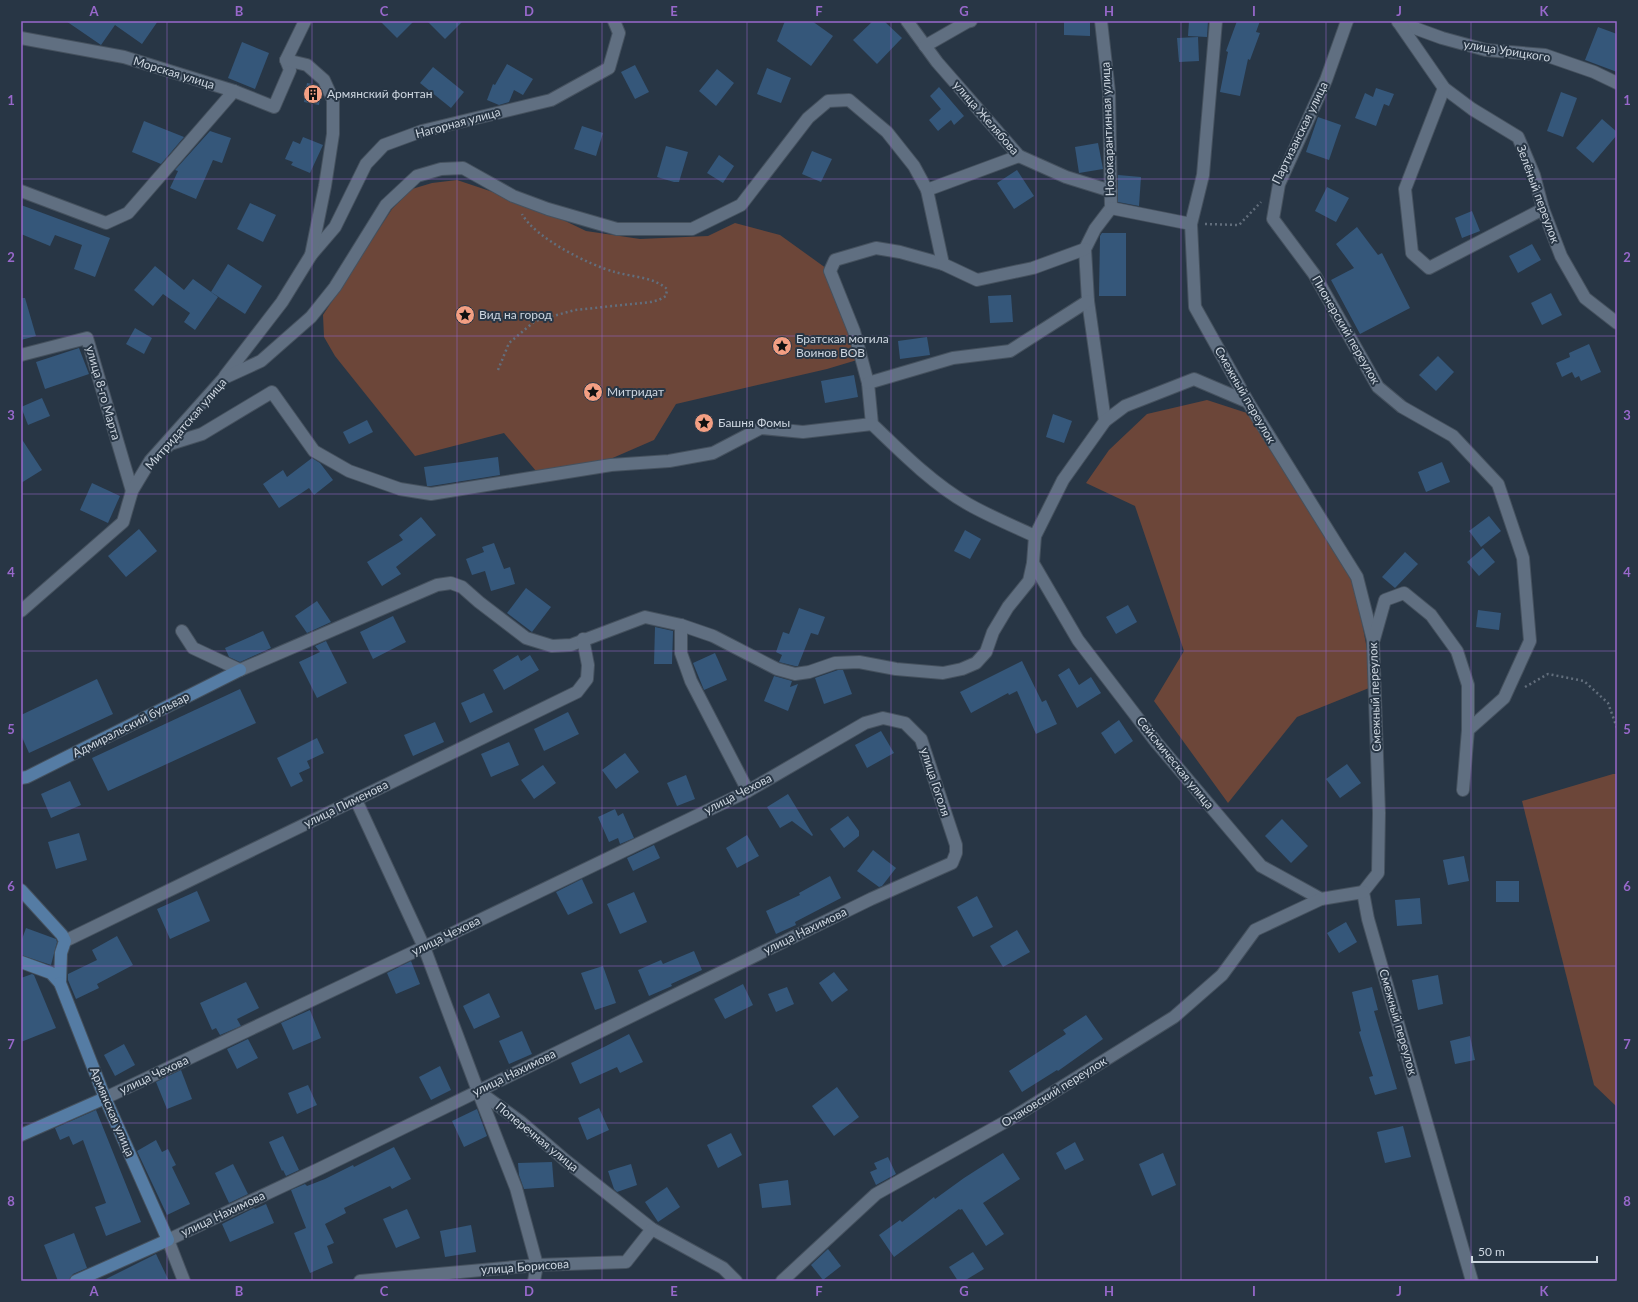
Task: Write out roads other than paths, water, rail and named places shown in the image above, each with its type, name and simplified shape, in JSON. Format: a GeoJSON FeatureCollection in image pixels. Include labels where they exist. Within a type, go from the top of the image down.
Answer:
{"type":"FeatureCollection","features":[{"type":"Feature","properties":{"kind":"street"},"geometry":{"type":"LineString","coordinates":[[224,378],[282,302],[311,255],[325,186],[333,134],[332,100],[324,80],[307,66],[286,60],[305,21]]}},
{"type":"Feature","properties":{"kind":"street","name":"Нагорная улица"},"geometry":{"type":"LineString","coordinates":[[311,255],[335,227],[366,164],[384,145],[422,131],[550,100],[589,79],[609,68],[619,33],[614,21]]}},
{"type":"Feature","properties":{"kind":"street","name":"улица Желябова"},"geometry":{"type":"LineString","coordinates":[[907,21],[937,62],[1019,156],[1066,177],[1111,191]]}},
{"type":"Feature","properties":{"kind":"street"},"geometry":{"type":"LineString","coordinates":[[925,46],[971,21]]}},
{"type":"Feature","properties":{"kind":"street","name":"Новокарантинная улица"},"geometry":{"type":"LineString","coordinates":[[1101,21],[1108,92],[1111,208],[1095,229],[1085,249],[1088,301],[1105,421]]}},
{"type":"Feature","properties":{"kind":"street","name":"Смежный переулок"},"geometry":{"type":"LineString","coordinates":[[1216,21],[1203,175],[1191,224],[1195,307],[1248,402],[1357,576],[1373,640],[1379,813],[1378,873],[1363,892],[1370,926],[1472,1281]]}},
{"type":"Feature","properties":{"kind":"street","name":"Партизанская улица"},"geometry":{"type":"LineString","coordinates":[[1279,184],[1326,80],[1347,21]]}},
{"type":"Feature","properties":{"kind":"street","name":"улица Урицкого"},"geometry":{"type":"LineString","coordinates":[[1398,22],[1442,38],[1486,50],[1545,55],[1594,72],[1617,83]]}},
{"type":"Feature","properties":{"kind":"street","name":"Зелёный переулок"},"geometry":{"type":"LineString","coordinates":[[1398,22],[1444,88],[1472,109],[1518,137],[1534,175],[1544,209],[1561,256],[1585,298],[1617,322]]}},
{"type":"Feature","properties":{"kind":"street","name":"Морская улица"},"geometry":{"type":"LineString","coordinates":[[21,38],[124,57],[234,91],[274,107],[290,70],[286,60]]}},
{"type":"Feature","properties":{"kind":"street"},"geometry":{"type":"LineString","coordinates":[[1444,88],[1404,189],[1412,253],[1429,268],[1544,209]]}},
{"type":"Feature","properties":{"kind":"street"},"geometry":{"type":"LineString","coordinates":[[21,191],[106,223],[128,213],[234,91]]}},
{"type":"Feature","properties":{"kind":"street","name":"Митридатская улица"},"geometry":{"type":"LineString","coordinates":[[21,611],[124,522],[132,491],[150,461],[224,378],[261,361],[310,317],[335,287],[386,205],[417,176],[441,170],[463,168],[513,196],[548,209],[617,229],[692,229],[741,205],[808,118],[828,101],[850,100],[887,132],[914,166],[927,190],[943,264]]}},
{"type":"Feature","properties":{"kind":"street"},"geometry":{"type":"LineString","coordinates":[[927,190],[1019,156]]}},
{"type":"Feature","properties":{"kind":"street","name":"Пионерский переулок"},"geometry":{"type":"LineString","coordinates":[[1279,184],[1273,219],[1314,274],[1378,387],[1402,407],[1453,436],[1498,484],[1522,558],[1530,640],[1504,698],[1468,730]]}},
{"type":"Feature","properties":{"kind":"street"},"geometry":{"type":"LineString","coordinates":[[1111,208],[1191,224]]}},
{"type":"Feature","properties":{"kind":"street"},"geometry":{"type":"LineString","coordinates":[[1035,536],[968,504],[898,449],[872,424],[868,383],[854,331],[830,271],[835,260],[876,248],[900,252],[943,264],[977,280],[1033,268],[1085,249]]}},
{"type":"Feature","properties":{"kind":"street"},"geometry":{"type":"LineString","coordinates":[[868,383],[953,358],[1010,351],[1088,301]]}},
{"type":"Feature","properties":{"kind":"street","name":"улица 8-го Марта"},"geometry":{"type":"LineString","coordinates":[[21,355],[87,338],[132,491]]}},
{"type":"Feature","properties":{"kind":"street"},"geometry":{"type":"LineString","coordinates":[[182,631],[194,648],[240,670],[437,585],[451,583],[462,587],[526,638],[552,646],[571,645],[645,617],[681,625],[713,636],[777,669],[795,674],[809,672],[836,663],[859,662],[896,669],[943,673],[962,670],[976,663],[986,652],[993,632],[1004,613],[1030,581],[1035,536],[1063,480],[1105,421],[1126,406],[1194,379],[1248,402]]}},
{"type":"Feature","properties":{"kind":"street"},"geometry":{"type":"LineString","coordinates":[[150,461],[170,444],[202,434],[272,392],[314,451],[349,471],[400,489],[431,494],[611,465],[669,461],[713,453],[761,428],[803,432],[872,424]]}},
{"type":"Feature","properties":{"kind":"street","name":"Сейсмическая улица"},"geometry":{"type":"LineString","coordinates":[[1033,563],[1078,640],[1156,742],[1261,866],[1321,899]]}},
{"type":"Feature","properties":{"kind":"street"},"geometry":{"type":"LineString","coordinates":[[1373,640],[1385,600],[1404,592],[1431,615],[1458,651],[1468,684],[1468,730],[1463,790]]}},
{"type":"Feature","properties":{"kind":"street"},"geometry":{"type":"LineString","coordinates":[[681,625],[681,653],[691,681],[748,791]]}},
{"type":"Feature","properties":{"kind":"street","name":"улица Пименова"},"geometry":{"type":"LineString","coordinates":[[65,941],[578,692],[587,680],[588,665],[583,640]]}},
{"type":"Feature","properties":{"kind":"street","name":"Адмиральский бульвар"},"geometry":{"type":"LineString","coordinates":[[21,778],[27,777],[240,670]]}},
{"type":"Feature","properties":{"kind":"street","name":"улица Гоголя"},"geometry":{"type":"LineString","coordinates":[[865,723],[883,718],[905,723],[921,739],[956,844],[956,854],[952,863]]}},
{"type":"Feature","properties":{"kind":"street","name":"улица Чехова"},"geometry":{"type":"LineString","coordinates":[[21,1135],[105,1098],[748,791],[865,723]]}},
{"type":"Feature","properties":{"kind":"street"},"geometry":{"type":"LineString","coordinates":[[356,800],[424,947],[516,1188],[537,1265],[534,1281]]}},
{"type":"Feature","properties":{"kind":"street","name":"улица Нахимова"},"geometry":{"type":"LineString","coordinates":[[76,1281],[168,1240],[321,1168],[864,902],[952,863]]}},
{"type":"Feature","properties":{"kind":"street"},"geometry":{"type":"LineString","coordinates":[[21,890],[62,935],[65,941]]}},
{"type":"Feature","properties":{"kind":"street"},"geometry":{"type":"LineString","coordinates":[[1321,899],[1363,892]]}},
{"type":"Feature","properties":{"kind":"street","name":"Очаковский переулок"},"geometry":{"type":"LineString","coordinates":[[782,1281],[876,1194],[1012,1118],[1174,1018],[1222,975],[1255,930],[1321,899]]}},
{"type":"Feature","properties":{"kind":"street","name":"Армянская улица"},"geometry":{"type":"LineString","coordinates":[[60,983],[61,953],[65,941]]}},
{"type":"Feature","properties":{"kind":"street","name":"Армянская улица"},"geometry":{"type":"LineString","coordinates":[[21,962],[51,973],[60,983],[105,1098],[168,1240]]}},
{"type":"Feature","properties":{"kind":"street","name":"Поперечная улица"},"geometry":{"type":"LineString","coordinates":[[478,1091],[521,1122],[652,1229],[723,1268],[736,1281]]}},
{"type":"Feature","properties":{"kind":"street","name":"улица Борисова"},"geometry":{"type":"LineString","coordinates":[[360,1281],[537,1265],[626,1262],[652,1229]]}},
{"type":"Feature","properties":{"kind":"street"},"geometry":{"type":"LineString","coordinates":[[168,1240],[184,1281]]}},
{"type":"Feature","properties":{"kind":"place","name":"Армянский фонтан"},"geometry":{"type":"Point","coordinates":[313,94]}},
{"type":"Feature","properties":{"kind":"place","name":"Вид на город"},"geometry":{"type":"Point","coordinates":[465,315]}},
{"type":"Feature","properties":{"kind":"place","name":"Братская могила Воинов ВОВ"},"geometry":{"type":"Point","coordinates":[782,346]}},
{"type":"Feature","properties":{"kind":"place","name":"Митридат"},"geometry":{"type":"Point","coordinates":[593,392]}},
{"type":"Feature","properties":{"kind":"place","name":"Башня Фомы"},"geometry":{"type":"Point","coordinates":[704,423]}}]}
